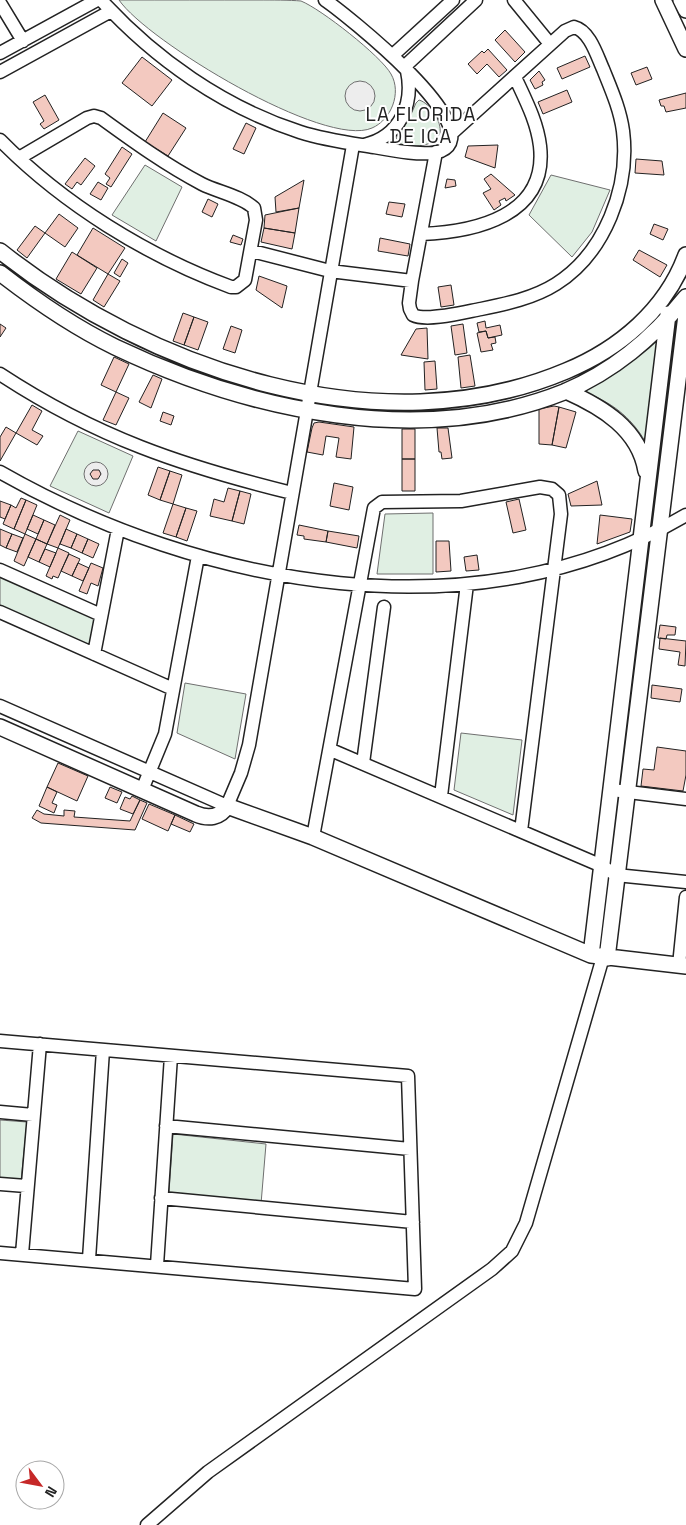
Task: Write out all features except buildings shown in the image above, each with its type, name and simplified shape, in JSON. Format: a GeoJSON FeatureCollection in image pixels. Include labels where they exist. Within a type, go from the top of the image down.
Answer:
{"type":"FeatureCollection","features":[{"type":"Feature","properties":{"kind":"street"},"geometry":{"type":"LineString","coordinates":[[325,0],[360,26],[393,55],[437,104],[452,133]]}},
{"type":"Feature","properties":{"kind":"street"},"geometry":{"type":"LineString","coordinates":[[393,55],[452,0]]}},
{"type":"Feature","properties":{"kind":"street"},"geometry":{"type":"LineString","coordinates":[[405,69],[476,0]]}},
{"type":"Feature","properties":{"kind":"street"},"geometry":{"type":"LineString","coordinates":[[514,0],[550,44]]}},
{"type":"Feature","properties":{"kind":"street"},"geometry":{"type":"LineString","coordinates":[[686,10],[681,0],[665,4],[686,49]]}},
{"type":"Feature","properties":{"kind":"street"},"geometry":{"type":"LineString","coordinates":[[0,3],[23,41]]}},
{"type":"Feature","properties":{"kind":"street"},"geometry":{"type":"LineString","coordinates":[[0,53],[104,4]]}},
{"type":"Feature","properties":{"kind":"street"},"geometry":{"type":"LineString","coordinates":[[0,72],[104,4]]}},
{"type":"Feature","properties":{"kind":"street"},"geometry":{"type":"LineString","coordinates":[[104,4],[170,64],[224,98],[260,117],[293,130],[357,145],[396,151],[441,151],[449,144],[452,133],[550,44],[574,26],[583,30],[601,64],[619,115],[624,147],[622,176],[614,210],[604,231],[587,255],[567,276],[546,290],[510,302],[474,310],[420,318],[413,315],[410,309],[412,281],[436,152]]}},
{"type":"Feature","properties":{"kind":"street"},"geometry":{"type":"LineString","coordinates":[[357,145],[379,140],[400,122],[408,103],[409,81],[405,69]]}},
{"type":"Feature","properties":{"kind":"street"},"geometry":{"type":"LineString","coordinates":[[421,234],[462,229],[499,219],[517,208],[532,188],[539,166],[540,143],[531,112],[515,77]]}},
{"type":"Feature","properties":{"kind":"street"},"geometry":{"type":"LineString","coordinates":[[0,140],[19,158],[50,184],[108,224],[170,261],[231,287],[241,284],[248,275],[256,212],[250,204],[207,187],[176,170],[98,117],[87,118],[19,158]]}},
{"type":"Feature","properties":{"kind":"street"},"geometry":{"type":"LineString","coordinates":[[0,727],[206,817],[217,816],[227,806],[241,773],[249,745],[330,271],[357,145]]}},
{"type":"Feature","properties":{"kind":"street"},"geometry":{"type":"LineString","coordinates":[[0,251],[32,275],[77,304],[147,341],[220,369],[309,392],[384,402],[447,401],[505,390],[560,374],[604,351],[650,314],[676,279]]}},
{"type":"Feature","properties":{"kind":"street"},"geometry":{"type":"LineString","coordinates":[[252,251],[330,271],[412,281]]}},
{"type":"Feature","properties":{"kind":"street"},"geometry":{"type":"LineString","coordinates":[[147,1525],[208,1472],[492,1269],[512,1251],[526,1223],[600,957],[616,875],[619,791],[641,540],[668,318],[676,279],[686,255]]}},
{"type":"Feature","properties":{"kind":"street"},"geometry":{"type":"LineString","coordinates":[[0,274],[86,332],[148,361],[215,387],[307,410],[381,418],[428,419],[499,410],[566,391],[622,359],[668,318],[686,297]]}},
{"type":"Feature","properties":{"kind":"street"},"geometry":{"type":"LineString","coordinates":[[650,314],[668,318],[683,332]]}},
{"type":"Feature","properties":{"kind":"street"},"geometry":{"type":"LineString","coordinates":[[600,957],[602,866],[619,791],[658,531],[686,315]]}},
{"type":"Feature","properties":{"kind":"street"},"geometry":{"type":"LineString","coordinates":[[0,374],[53,407],[138,447],[187,465],[292,493]]}},
{"type":"Feature","properties":{"kind":"street"},"geometry":{"type":"LineString","coordinates":[[560,374],[566,391],[601,410],[627,430],[642,457],[648,481]]}},
{"type":"Feature","properties":{"kind":"street"},"geometry":{"type":"LineString","coordinates":[[0,472],[58,503],[118,530],[198,556],[278,575],[360,584],[424,587],[467,584],[508,578],[594,557],[641,540],[686,515]]}},
{"type":"Feature","properties":{"kind":"street"},"geometry":{"type":"LineString","coordinates":[[313,837],[331,750],[374,508],[382,502],[461,501],[540,487],[552,489],[559,495],[561,501],[521,831]]}},
{"type":"Feature","properties":{"kind":"street"},"geometry":{"type":"LineString","coordinates":[[94,654],[100,615],[118,530]]}},
{"type":"Feature","properties":{"kind":"street"},"geometry":{"type":"LineString","coordinates":[[142,790],[166,734],[198,556]]}},
{"type":"Feature","properties":{"kind":"street"},"geometry":{"type":"LineString","coordinates":[[0,570],[100,615]]}},
{"type":"Feature","properties":{"kind":"street"},"geometry":{"type":"LineString","coordinates":[[441,796],[467,584]]}},
{"type":"Feature","properties":{"kind":"street"},"geometry":{"type":"LineString","coordinates":[[363,763],[384,607]]}},
{"type":"Feature","properties":{"kind":"street"},"geometry":{"type":"LineString","coordinates":[[0,612],[173,689]]}},
{"type":"Feature","properties":{"kind":"street"},"geometry":{"type":"LineString","coordinates":[[0,706],[227,806],[313,837],[600,957],[682,966],[686,898]]}},
{"type":"Feature","properties":{"kind":"street"},"geometry":{"type":"LineString","coordinates":[[331,750],[602,866],[616,875],[686,882]]}},
{"type":"Feature","properties":{"kind":"street"},"geometry":{"type":"LineString","coordinates":[[619,791],[686,800]]}},
{"type":"Feature","properties":{"kind":"street"},"geometry":{"type":"LineString","coordinates":[[0,1041],[408,1076],[415,1289],[0,1252]]}},
{"type":"Feature","properties":{"kind":"street"},"geometry":{"type":"LineString","coordinates":[[22,1254],[26,1186],[40,1044]]}},
{"type":"Feature","properties":{"kind":"street"},"geometry":{"type":"LineString","coordinates":[[88,1259],[103,1050]]}},
{"type":"Feature","properties":{"kind":"street"},"geometry":{"type":"LineString","coordinates":[[157,1265],[171,1056]]}},
{"type":"Feature","properties":{"kind":"street"},"geometry":{"type":"LineString","coordinates":[[0,1112],[34,1115]]}},
{"type":"Feature","properties":{"kind":"street"},"geometry":{"type":"LineString","coordinates":[[166,1126],[410,1149]]}},
{"type":"Feature","properties":{"kind":"street"},"geometry":{"type":"LineString","coordinates":[[0,1184],[26,1186]]}},
{"type":"Feature","properties":{"kind":"street"},"geometry":{"type":"LineString","coordinates":[[162,1198],[412,1222]]}},
{"type":"Feature","properties":{"kind":"green space"},"geometry":{"type":"Polygon","coordinates":[[[119,0],[301,1],[322,13],[350,34],[385,66],[394,81],[395,97],[393,105],[385,119],[372,128],[349,130],[317,123],[279,108],[199,64],[136,18],[119,0]]]}},
{"type":"Feature","properties":{"kind":"green space"},"geometry":{"type":"Polygon","coordinates":[[[419,100],[431,109],[439,124],[440,133],[437,138],[428,144],[411,146],[400,144],[396,138],[419,100]]]}},
{"type":"Feature","properties":{"kind":"green space"},"geometry":{"type":"Polygon","coordinates":[[[145,165],[182,187],[156,241],[112,215],[145,165]]]}},
{"type":"Feature","properties":{"kind":"green space"},"geometry":{"type":"Polygon","coordinates":[[[551,175],[610,190],[592,232],[572,257],[529,215],[551,175]]]}},
{"type":"Feature","properties":{"kind":"green space"},"geometry":{"type":"Polygon","coordinates":[[[658,338],[645,441],[633,424],[619,411],[603,400],[584,392],[617,372],[658,338]]]}},
{"type":"Feature","properties":{"kind":"green space"},"geometry":{"type":"Polygon","coordinates":[[[78,431],[133,456],[109,513],[50,486],[78,431]]]}},
{"type":"Feature","properties":{"kind":"green space"},"geometry":{"type":"Polygon","coordinates":[[[433,513],[433,574],[377,574],[385,514],[433,513]]]}},
{"type":"Feature","properties":{"kind":"green space"},"geometry":{"type":"Polygon","coordinates":[[[0,574],[95,618],[90,647],[0,606],[0,574]]]}},
{"type":"Feature","properties":{"kind":"green space"},"geometry":{"type":"Polygon","coordinates":[[[185,683],[246,694],[235,759],[177,733],[185,683]]]}},
{"type":"Feature","properties":{"kind":"green space"},"geometry":{"type":"Polygon","coordinates":[[[461,733],[522,740],[513,815],[454,790],[461,733]]]}},
{"type":"Feature","properties":{"kind":"green space"},"geometry":{"type":"Polygon","coordinates":[[[0,1120],[27,1122],[21,1181],[0,1179],[0,1120]]]}},
{"type":"Feature","properties":{"kind":"green space"},"geometry":{"type":"Polygon","coordinates":[[[173,1134],[266,1144],[261,1204],[169,1192],[173,1134]]]}},
{"type":"Feature","properties":{"kind":"shaded area"},"geometry":{"type":"Polygon","coordinates":[[[360,81],[370,86],[375,96],[370,106],[360,111],[350,106],[345,96],[350,86],[360,81]]]}},
{"type":"Feature","properties":{"kind":"shaded area"},"geometry":{"type":"Polygon","coordinates":[[[96,462],[101,463],[107,469],[107,479],[101,485],[96,486],[91,485],[85,479],[84,474],[85,469],[91,463],[96,462]]]}},
{"type":"Feature","properties":{"kind":"district","name":"LA FLORIDA DE ICA"},"geometry":{"type":"Point","coordinates":[421,125]}}]}
